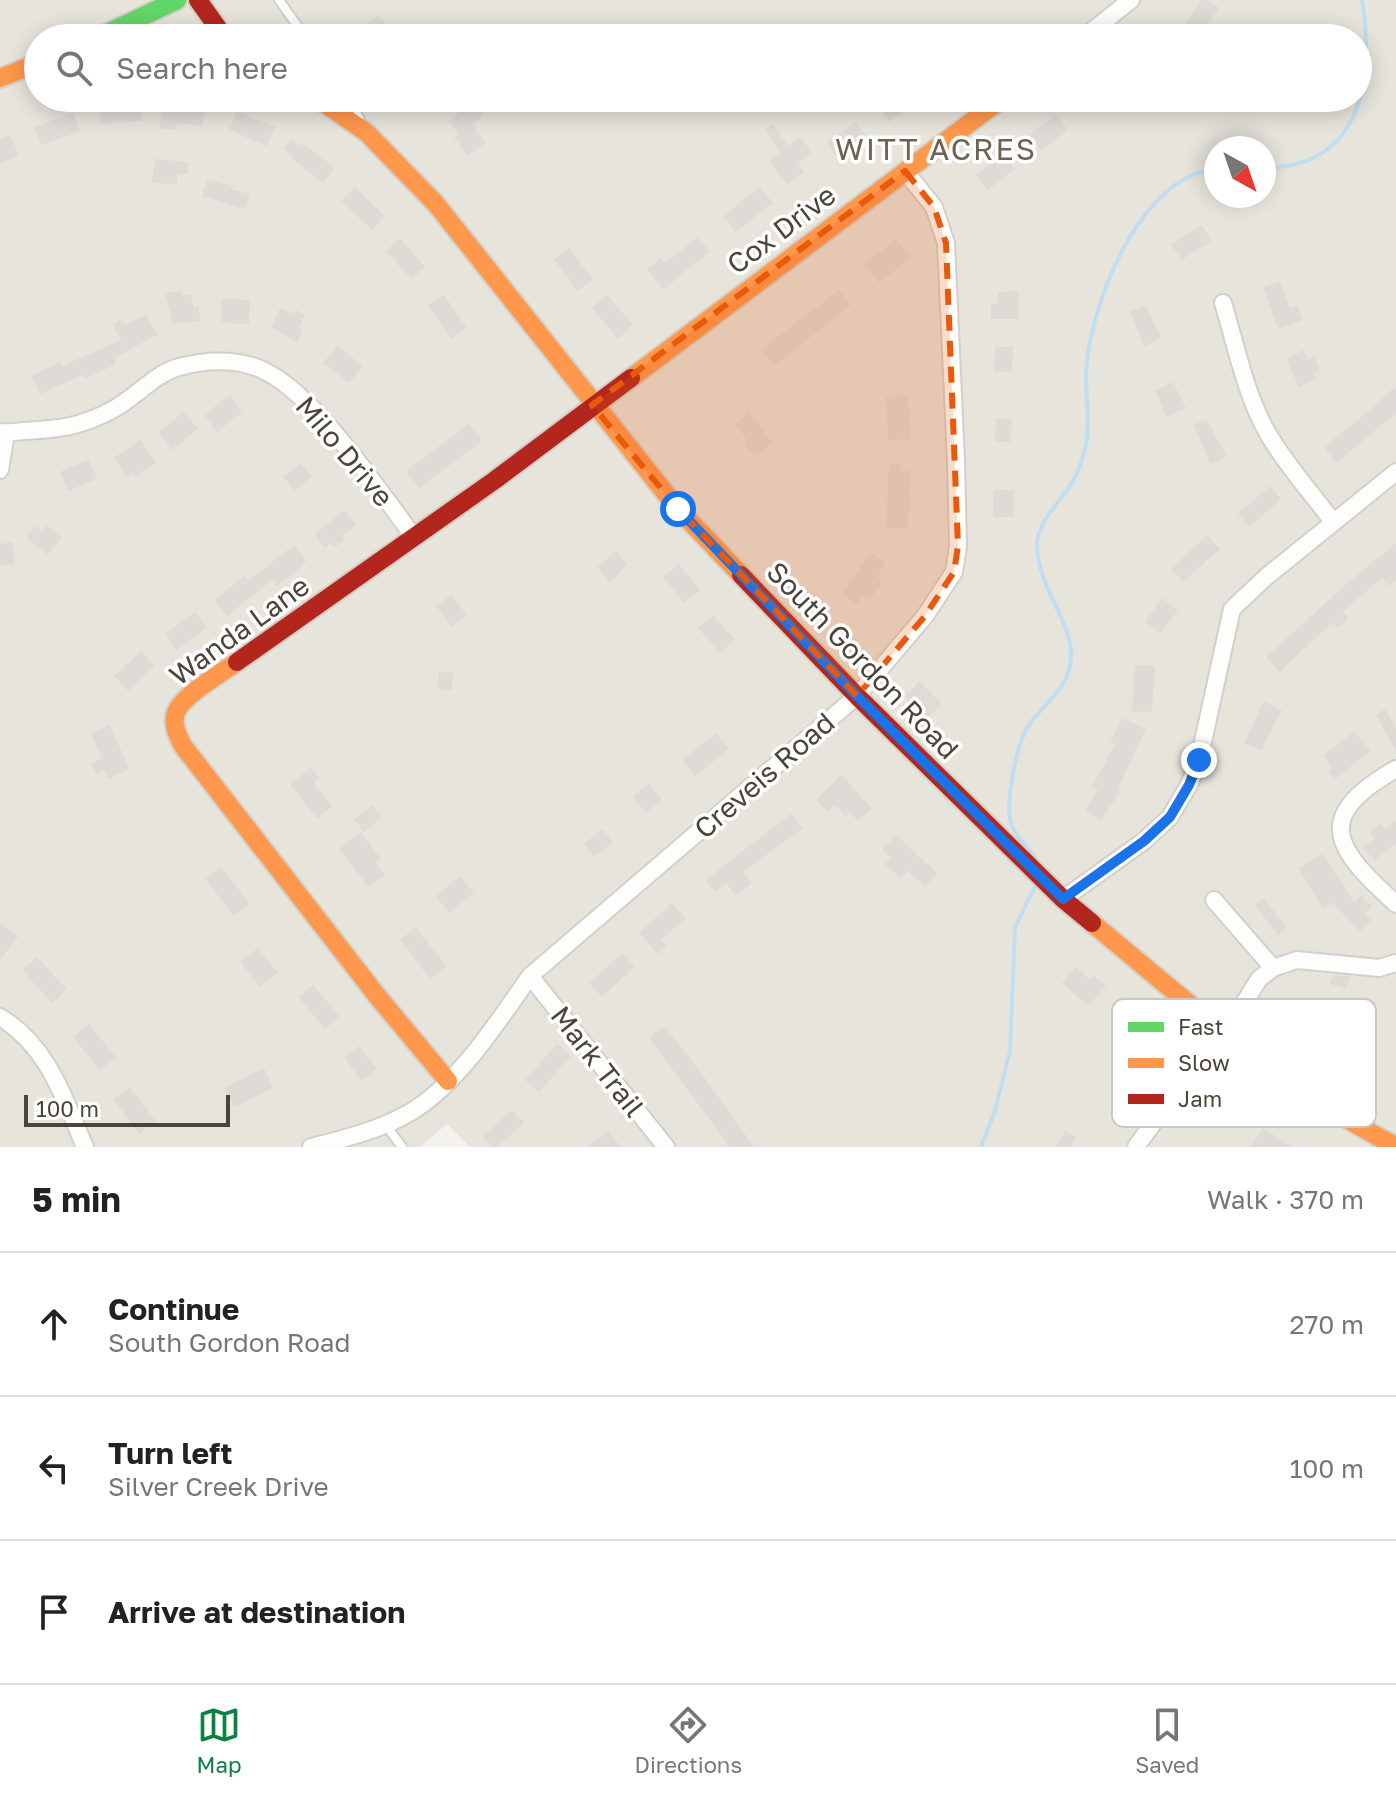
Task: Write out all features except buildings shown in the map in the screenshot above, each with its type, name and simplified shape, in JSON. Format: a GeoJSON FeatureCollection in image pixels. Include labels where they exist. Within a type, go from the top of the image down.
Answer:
{"type":"FeatureCollection","features":[{"type":"Feature","properties":{"kind":"street"},"geometry":{"type":"LineString","coordinates":[[126,24],[177,0]]}},
{"type":"Feature","properties":{"kind":"street"},"geometry":{"type":"LineString","coordinates":[[198,0],[215,24]]}},
{"type":"Feature","properties":{"kind":"street"},"geometry":{"type":"LineString","coordinates":[[1101,24],[1131,0]]}},
{"type":"Feature","properties":{"kind":"street"},"geometry":{"type":"LineString","coordinates":[[0,78],[24,69]]}},
{"type":"Feature","properties":{"kind":"street","name":"South Gordon Road"},"geometry":{"type":"LineString","coordinates":[[337,112],[367,133],[436,204],[592,405],[678,509],[857,696],[1063,899],[1184,999]]}},
{"type":"Feature","properties":{"kind":"street","name":"Cox Drive"},"geometry":{"type":"LineString","coordinates":[[592,405],[984,112]]}},
{"type":"Feature","properties":{"kind":"street","name":"Creveis Road"},"geometry":{"type":"LineString","coordinates":[[311,1147],[408,1114],[429,1099],[491,1032],[530,976],[857,696],[925,616],[954,572],[958,546],[946,243],[934,207],[905,171]]}},
{"type":"Feature","properties":{"kind":"street"},"geometry":{"type":"LineString","coordinates":[[1223,303],[1254,406],[1267,433],[1333,522]]}},
{"type":"Feature","properties":{"kind":"street","name":"Milo Drive"},"geometry":{"type":"LineString","coordinates":[[3,432],[60,430],[89,423],[178,368],[230,362],[254,366],[279,378],[310,406],[356,460],[414,537]]}},
{"type":"Feature","properties":{"kind":"street","name":"Wanda Lane"},"geometry":{"type":"LineString","coordinates":[[448,1081],[378,997],[183,746],[175,729],[175,713],[184,700],[495,480],[592,405]]}},
{"type":"Feature","properties":{"kind":"street"},"geometry":{"type":"LineString","coordinates":[[0,470],[3,432]]}},
{"type":"Feature","properties":{"kind":"street"},"geometry":{"type":"LineString","coordinates":[[1063,899],[1144,841],[1170,817],[1189,785],[1199,760],[1232,609],[1266,577],[1396,472]]}},
{"type":"Feature","properties":{"kind":"street"},"geometry":{"type":"LineString","coordinates":[[1396,769],[1358,793],[1345,810],[1342,840],[1348,856],[1362,873],[1396,904]]}},
{"type":"Feature","properties":{"kind":"street"},"geometry":{"type":"LineString","coordinates":[[1214,900],[1273,968]]}},
{"type":"Feature","properties":{"kind":"street"},"geometry":{"type":"LineString","coordinates":[[1246,999],[1259,979],[1284,963],[1307,960],[1379,968],[1396,963]]}},
{"type":"Feature","properties":{"kind":"street","name":"Mark Trail"},"geometry":{"type":"LineString","coordinates":[[530,976],[666,1147]]}},
{"type":"Feature","properties":{"kind":"street"},"geometry":{"type":"LineString","coordinates":[[0,1017],[26,1037],[54,1073],[85,1147]]}},
{"type":"Feature","properties":{"kind":"street"},"geometry":{"type":"LineString","coordinates":[[1136,1147],[1151,1127]]}},
{"type":"Feature","properties":{"kind":"street","name":"South Gordon Road"},"geometry":{"type":"LineString","coordinates":[[1362,1127],[1396,1146]]}},
{"type":"Feature","properties":{"kind":"lane"},"geometry":{"type":"LineString","coordinates":[[279,0],[296,24]]}},
{"type":"Feature","properties":{"kind":"lane","name":"South Gordon Road"},"geometry":{"type":"LineString","coordinates":[[356,112],[367,133]]}},
{"type":"Feature","properties":{"kind":"lane"},"geometry":{"type":"LineString","coordinates":[[385,1123],[402,1147]]}},
{"type":"Feature","properties":{"kind":"highlighted area"},"geometry":{"type":"Polygon","coordinates":[[[905,171],[934,207],[946,243],[958,546],[954,572],[925,616],[857,696],[678,509],[592,405],[905,171]]]}},
{"type":"Feature","properties":{"kind":"shaded area"},"geometry":{"type":"Polygon","coordinates":[[[0,0],[1396,0],[1396,1147],[470,1147],[447,1124],[420,1147],[0,1147],[0,0]]]}},
{"type":"Feature","properties":{"kind":"waterway"},"geometry":{"type":"LineString","coordinates":[[1362,0],[1364,24]]}},
{"type":"Feature","properties":{"kind":"waterway"},"geometry":{"type":"LineString","coordinates":[[1276,167],[1297,164],[1323,152],[1342,135],[1355,112]]}},
{"type":"Feature","properties":{"kind":"waterway"},"geometry":{"type":"LineString","coordinates":[[1035,857],[1011,823],[1013,772],[1025,732],[1062,686],[1071,658],[1067,632],[1042,574],[1038,559],[1038,535],[1075,478],[1084,453],[1088,430],[1086,385],[1091,335],[1111,274],[1144,216],[1165,193],[1189,177],[1204,173]]}},
{"type":"Feature","properties":{"kind":"waterway"},"geometry":{"type":"LineString","coordinates":[[981,1147],[995,1111],[1010,1051],[1015,927],[1034,888]]}},
{"type":"Feature","properties":{"kind":"traffic: fast"},"geometry":{"type":"LineString","coordinates":[[126,24],[177,0]]}},
{"type":"Feature","properties":{"kind":"traffic: slow"},"geometry":{"type":"LineString","coordinates":[[0,78],[24,69]]}},
{"type":"Feature","properties":{"kind":"traffic: slow"},"geometry":{"type":"LineString","coordinates":[[337,112],[367,133],[436,204],[678,509],[741,575]]}},
{"type":"Feature","properties":{"kind":"traffic: slow"},"geometry":{"type":"LineString","coordinates":[[631,378],[984,112]]}},
{"type":"Feature","properties":{"kind":"traffic: slow"},"geometry":{"type":"LineString","coordinates":[[237,662],[192,693],[178,709],[175,724],[183,746],[378,997],[448,1081]]}},
{"type":"Feature","properties":{"kind":"traffic: slow"},"geometry":{"type":"LineString","coordinates":[[1092,923],[1183,999]]}},
{"type":"Feature","properties":{"kind":"traffic: slow"},"geometry":{"type":"LineString","coordinates":[[1361,1127],[1396,1146]]}},
{"type":"Feature","properties":{"kind":"traffic: jam"},"geometry":{"type":"LineString","coordinates":[[198,0],[215,24]]}},
{"type":"Feature","properties":{"kind":"traffic: jam"},"geometry":{"type":"LineString","coordinates":[[237,662],[495,480],[631,378]]}},
{"type":"Feature","properties":{"kind":"traffic: jam"},"geometry":{"type":"LineString","coordinates":[[741,575],[857,696],[1063,899],[1092,923]]}},
{"type":"Feature","properties":{"kind":"district","name":"WITT ACRES"},"geometry":{"type":"Point","coordinates":[936,149]}},
{"type":"Feature","properties":{"kind":"route"},"geometry":{"type":"LineString","coordinates":[[678,509],[857,696],[1063,899],[1144,841],[1170,817],[1189,785],[1199,760]]}}]}
